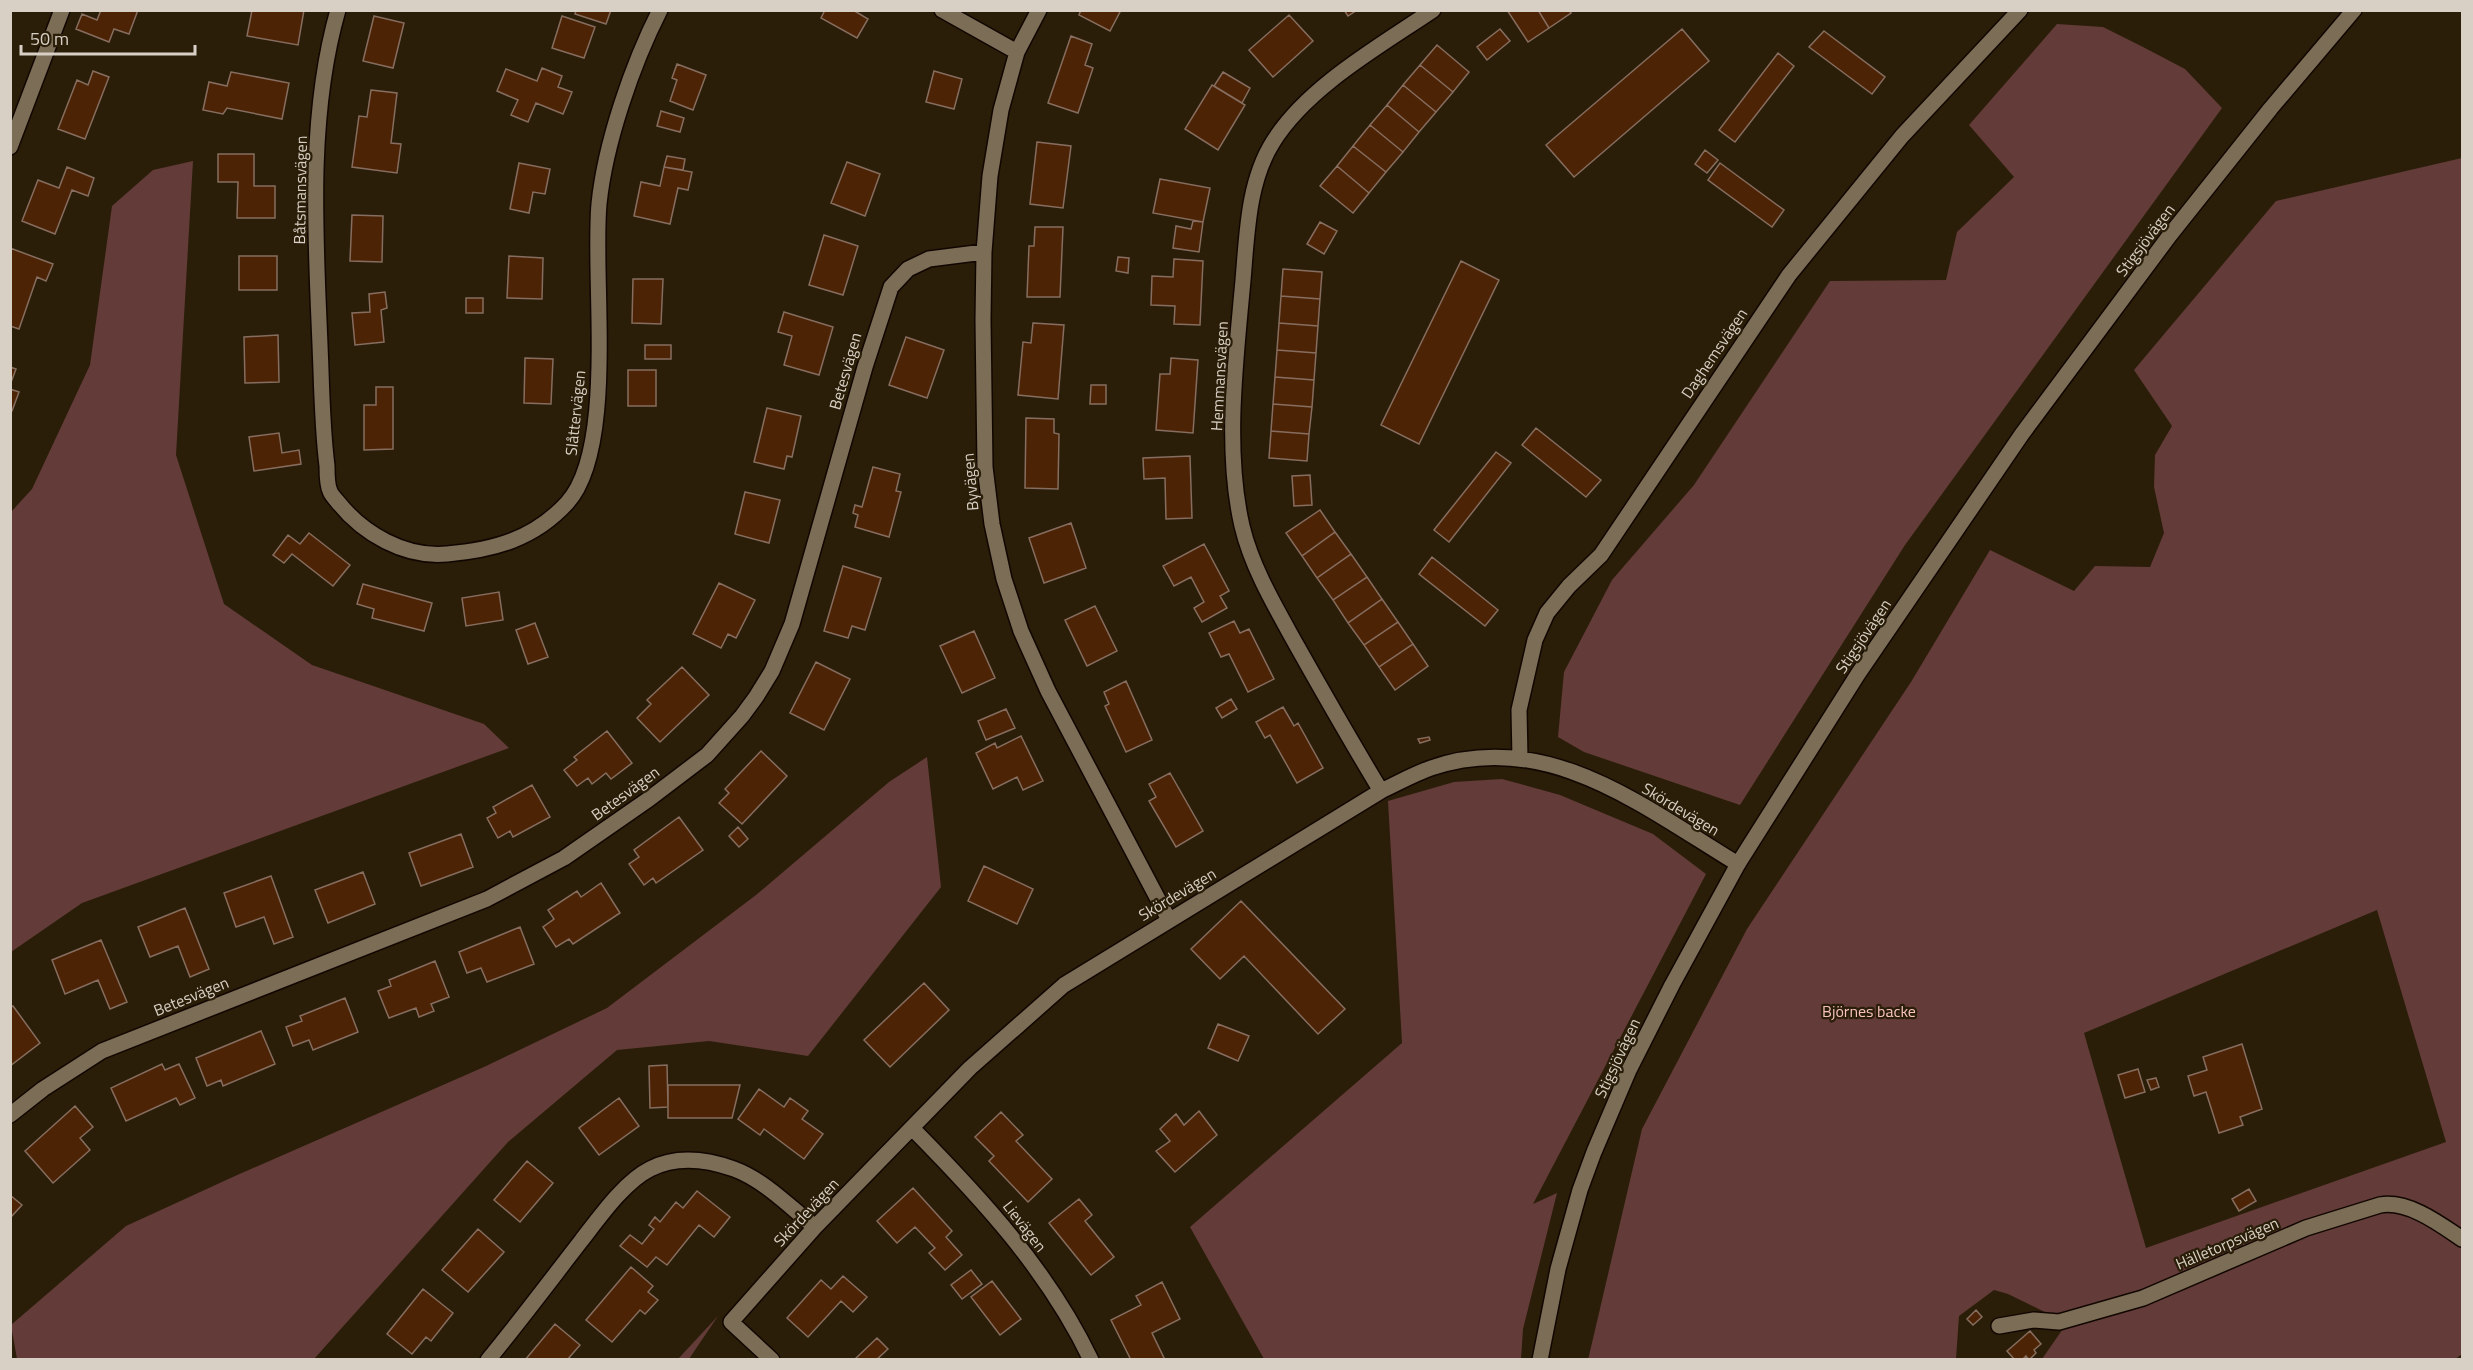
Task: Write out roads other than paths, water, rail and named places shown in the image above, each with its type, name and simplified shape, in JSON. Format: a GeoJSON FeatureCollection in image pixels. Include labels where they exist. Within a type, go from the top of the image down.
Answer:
{"type":"FeatureCollection","features":[{"type":"Feature","properties":{"kind":"street"},"geometry":{"type":"LineString","coordinates":[[10,147],[62,10]]}},
{"type":"Feature","properties":{"kind":"street","name":"Båtsmansvägen"},"geometry":{"type":"LineString","coordinates":[[321,372],[316,159],[329,42],[338,10]]}},
{"type":"Feature","properties":{"kind":"street","name":"Slåttervägen"},"geometry":{"type":"LineString","coordinates":[[321,372],[322,432],[330,491],[343,509],[366,532],[402,548],[435,555],[474,551],[507,544],[539,527],[568,501],[588,465],[595,416],[599,348],[599,205],[609,145],[628,85],[660,10]]}},
{"type":"Feature","properties":{"kind":"street"},"geometry":{"type":"LineString","coordinates":[[942,10],[1017,52]]}},
{"type":"Feature","properties":{"kind":"street","name":"Byvägen"},"geometry":{"type":"LineString","coordinates":[[1039,10],[1017,52],[999,121],[990,176],[984,252],[986,467],[992,524],[1004,579],[1021,631],[1048,691],[1169,920]]}},
{"type":"Feature","properties":{"kind":"street","name":"Hemmansvägen"},"geometry":{"type":"LineString","coordinates":[[1381,791],[1282,619],[1258,571],[1243,527],[1234,478],[1234,371],[1255,180],[1272,142],[1297,111],[1326,84],[1433,10]]}},
{"type":"Feature","properties":{"kind":"street","name":"Daghemsvägen"},"geometry":{"type":"LineString","coordinates":[[1520,758],[1519,710],[1535,640],[1547,613],[1569,586],[1601,555],[1789,275],[1902,136],[2020,10]]}},
{"type":"Feature","properties":{"kind":"street","name":"Stigsjövägen"},"geometry":{"type":"LineString","coordinates":[[1540,1359],[1557,1269],[1580,1190],[1594,1152],[1650,1027],[1738,864],[1858,674],[2022,435],[2170,235],[2271,108],[2354,10]]}},
{"type":"Feature","properties":{"kind":"street","name":"Betesvägen"},"geometry":{"type":"LineString","coordinates":[[10,1115],[43,1089],[102,1051],[487,899],[564,858],[649,799],[706,755],[742,716],[756,697],[772,671],[792,624],[865,367],[891,287],[908,269],[929,259],[984,252]]}},
{"type":"Feature","properties":{"kind":"street","name":"Skördevägen"},"geometry":{"type":"LineString","coordinates":[[772,1359],[731,1322],[815,1227],[970,1068],[1064,985],[1381,791],[1432,768],[1473,759],[1520,758],[1560,766],[1602,782],[1738,864]]}},
{"type":"Feature","properties":{"kind":"street","name":"Lievägen"},"geometry":{"type":"LineString","coordinates":[[913,1129],[979,1196],[1032,1263],[1075,1326],[1091,1359]]}},
{"type":"Feature","properties":{"kind":"street"},"geometry":{"type":"LineString","coordinates":[[488,1359],[605,1211],[630,1184],[649,1169],[677,1159],[705,1160],[736,1169],[771,1191],[815,1227]]}},
{"type":"Feature","properties":{"kind":"street","name":"Hälletorpsvägen"},"geometry":{"type":"LineString","coordinates":[[1999,1326],[2034,1320],[2059,1322],[2143,1298],[2306,1228],[2380,1205],[2391,1203],[2410,1209],[2463,1239]]}},
{"type":"Feature","properties":{"kind":"park label","name":"Björnes backe"},"geometry":{"type":"Point","coordinates":[1869,1011]}}]}
